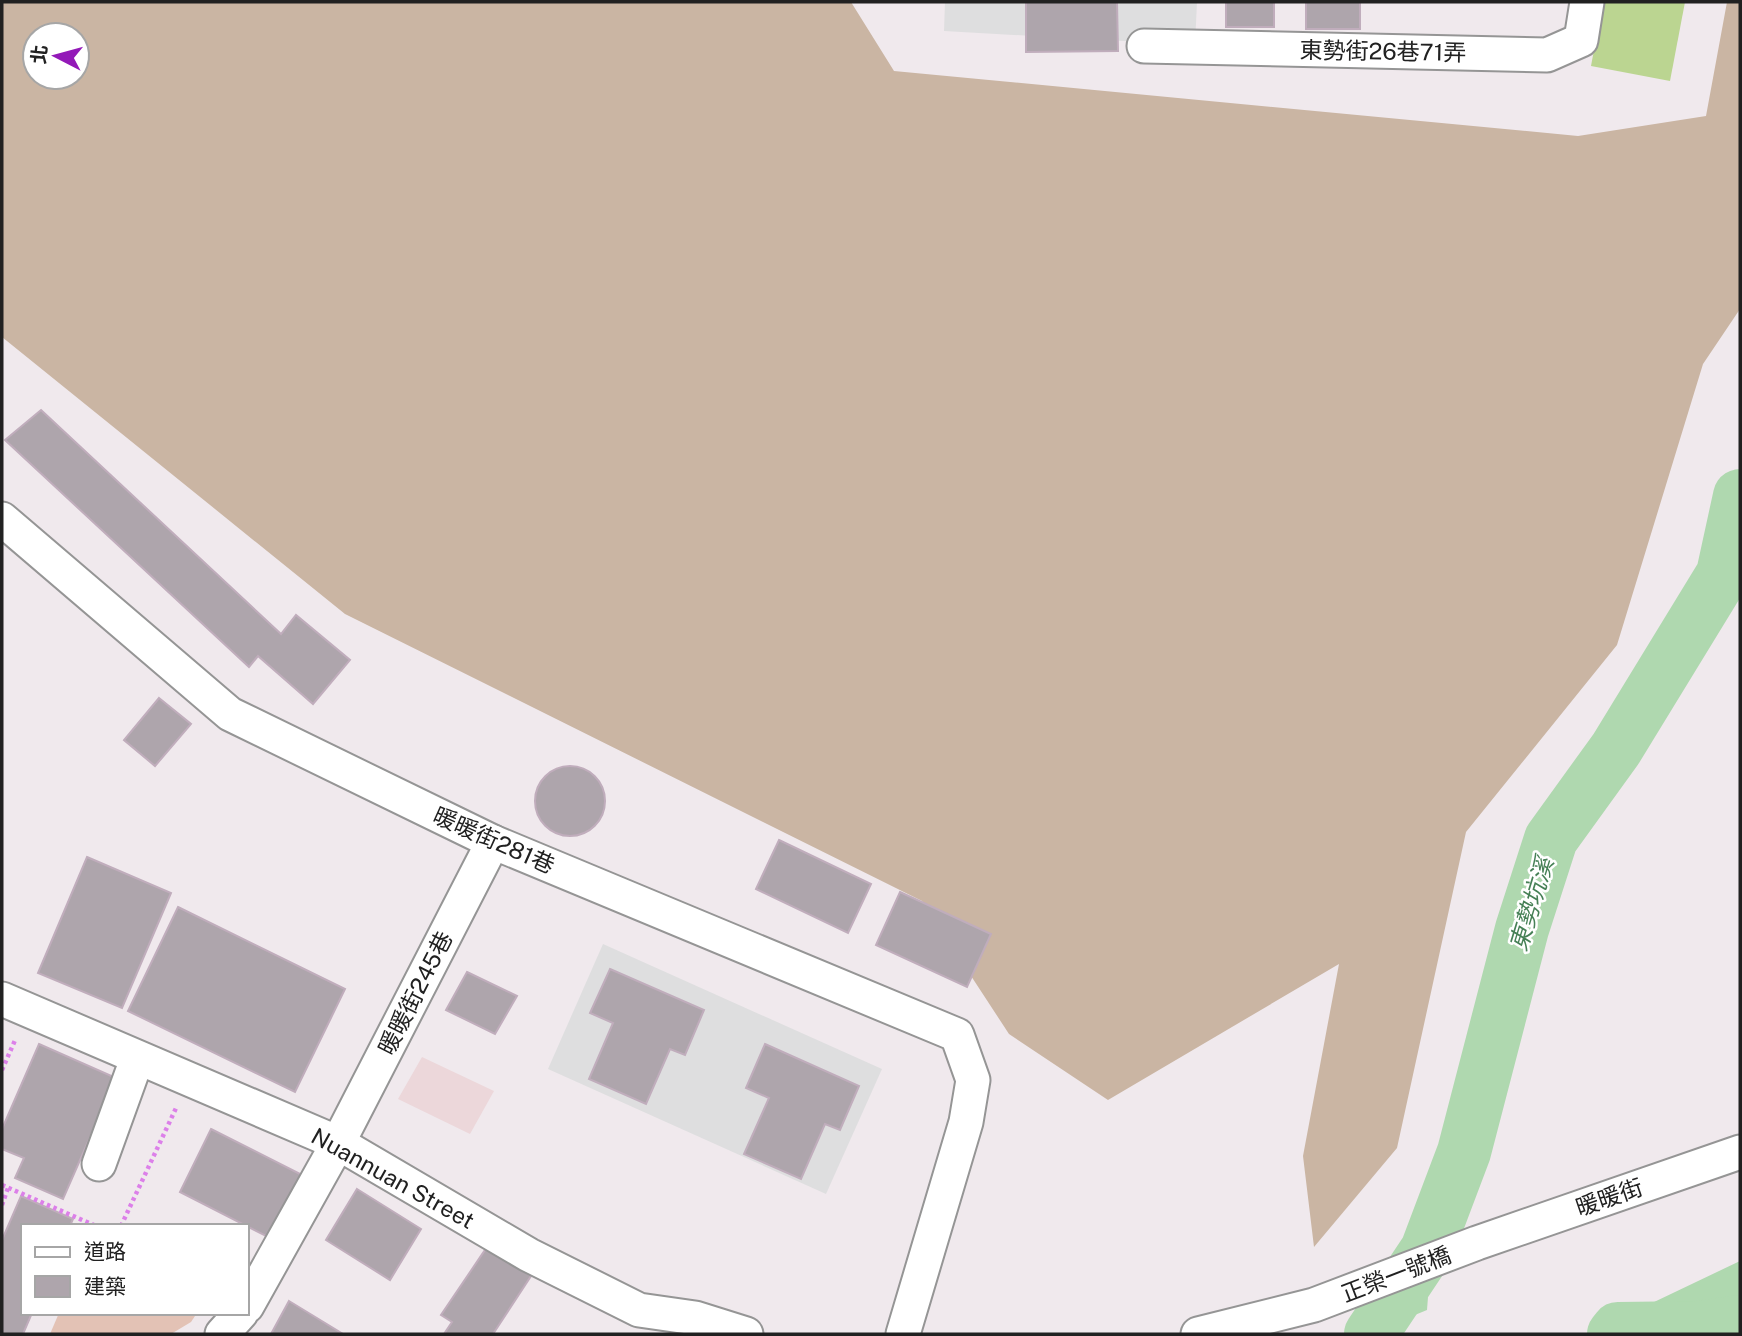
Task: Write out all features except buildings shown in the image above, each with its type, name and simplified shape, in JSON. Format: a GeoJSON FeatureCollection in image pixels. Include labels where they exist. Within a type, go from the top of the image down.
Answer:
{"type":"FeatureCollection","features":[{"type":"Feature","properties":{"kind":"street","name":"東勢街26巷71弄"},"geometry":{"type":"LineString","coordinates":[[1144,46],[1548,55],[1581,40],[1587,2]]}},
{"type":"Feature","properties":{"kind":"street","name":"暖暖街281巷"},"geometry":{"type":"LineString","coordinates":[[2,519],[230,714],[493,842],[957,1035],[973,1080],[966,1122],[903,1334]]}},
{"type":"Feature","properties":{"kind":"street","name":"暖暖街245巷"},"geometry":{"type":"LineString","coordinates":[[248,1304],[338,1143],[493,842]]}},
{"type":"Feature","properties":{"kind":"street","name":"Nuannuan Street"},"geometry":{"type":"LineString","coordinates":[[2,999],[338,1143],[528,1255],[639,1310],[695,1318],[746,1334]]}},
{"type":"Feature","properties":{"kind":"street"},"geometry":{"type":"LineString","coordinates":[[99,1164],[137,1059]]}},
{"type":"Feature","properties":{"kind":"street","name":"暖暖街"},"geometry":{"type":"LineString","coordinates":[[1477,1243],[1740,1152]]}},
{"type":"Feature","properties":{"kind":"street","name":"正榮一號橋"},"geometry":{"type":"LineString","coordinates":[[1198,1334],[1314,1305],[1477,1243]]}},
{"type":"Feature","properties":{"kind":"street"},"geometry":{"type":"LineString","coordinates":[[639,1310],[696,1334]]}},
{"type":"Feature","properties":{"kind":"street"},"geometry":{"type":"LineString","coordinates":[[222,1334],[239,1315]]}},
{"type":"Feature","properties":{"kind":"path"},"geometry":{"type":"LineString","coordinates":[[122,1224],[189,1080]]}},
{"type":"Feature","properties":{"kind":"path"},"geometry":{"type":"LineString","coordinates":[[2,1185],[91,1224]]}},
{"type":"Feature","properties":{"kind":"path"},"geometry":{"type":"LineString","coordinates":[[2,1205],[8,1188]]}},
{"type":"Feature","properties":{"kind":"shaded area"},"geometry":{"type":"Polygon","coordinates":[[[2,2],[851,2],[894,71],[1578,136],[1706,116],[1727,2],[1740,2],[1740,309],[1703,364],[1617,645],[1466,832],[1397,1148],[1314,1247],[1303,1156],[1339,964],[1108,1100],[1009,1034],[922,901],[345,614],[2,337],[2,2]]]}},
{"type":"Feature","properties":{"kind":"shaded area"},"geometry":{"type":"Polygon","coordinates":[[[945,2],[1197,2],[1195,45],[944,31],[945,2]]]}},
{"type":"Feature","properties":{"kind":"shaded area"},"geometry":{"type":"Polygon","coordinates":[[[1603,2],[1685,2],[1670,81],[1591,66],[1603,2]]]}},
{"type":"Feature","properties":{"kind":"shaded area"},"geometry":{"type":"Polygon","coordinates":[[[603,944],[882,1069],[826,1194],[548,1069],[603,944]]]}},
{"type":"Feature","properties":{"kind":"shaded area"},"geometry":{"type":"Polygon","coordinates":[[[422,1057],[494,1091],[470,1134],[398,1099],[422,1057]]]}},
{"type":"Feature","properties":{"kind":"shaded area"},"geometry":{"type":"Polygon","coordinates":[[[1740,1261],[1740,1334],[1622,1324],[1613,1334],[1599,1334],[1608,1324],[1740,1261]]]}},
{"type":"Feature","properties":{"kind":"shaded area"},"geometry":{"type":"Polygon","coordinates":[[[1428,1297],[1427,1310],[1388,1326],[1383,1334],[1356,1334],[1366,1322],[1428,1297]]]}},
{"type":"Feature","properties":{"kind":"shaded area"},"geometry":{"type":"Polygon","coordinates":[[[58,1315],[196,1315],[191,1322],[171,1334],[50,1334],[58,1315]]]}},
{"type":"Feature","properties":{"kind":"waterway","name":"東勢坑溪"},"geometry":{"type":"LineString","coordinates":[[1371,1334],[1427,1250],[1464,1152],[1522,929],[1551,839],[1616,749],[1723,574],[1740,496]]}},
{"type":"Feature","properties":{"kind":"waterway"},"geometry":{"type":"LineString","coordinates":[[1614,1334],[1618,1329],[1697,1328],[1740,1322]]}}]}
